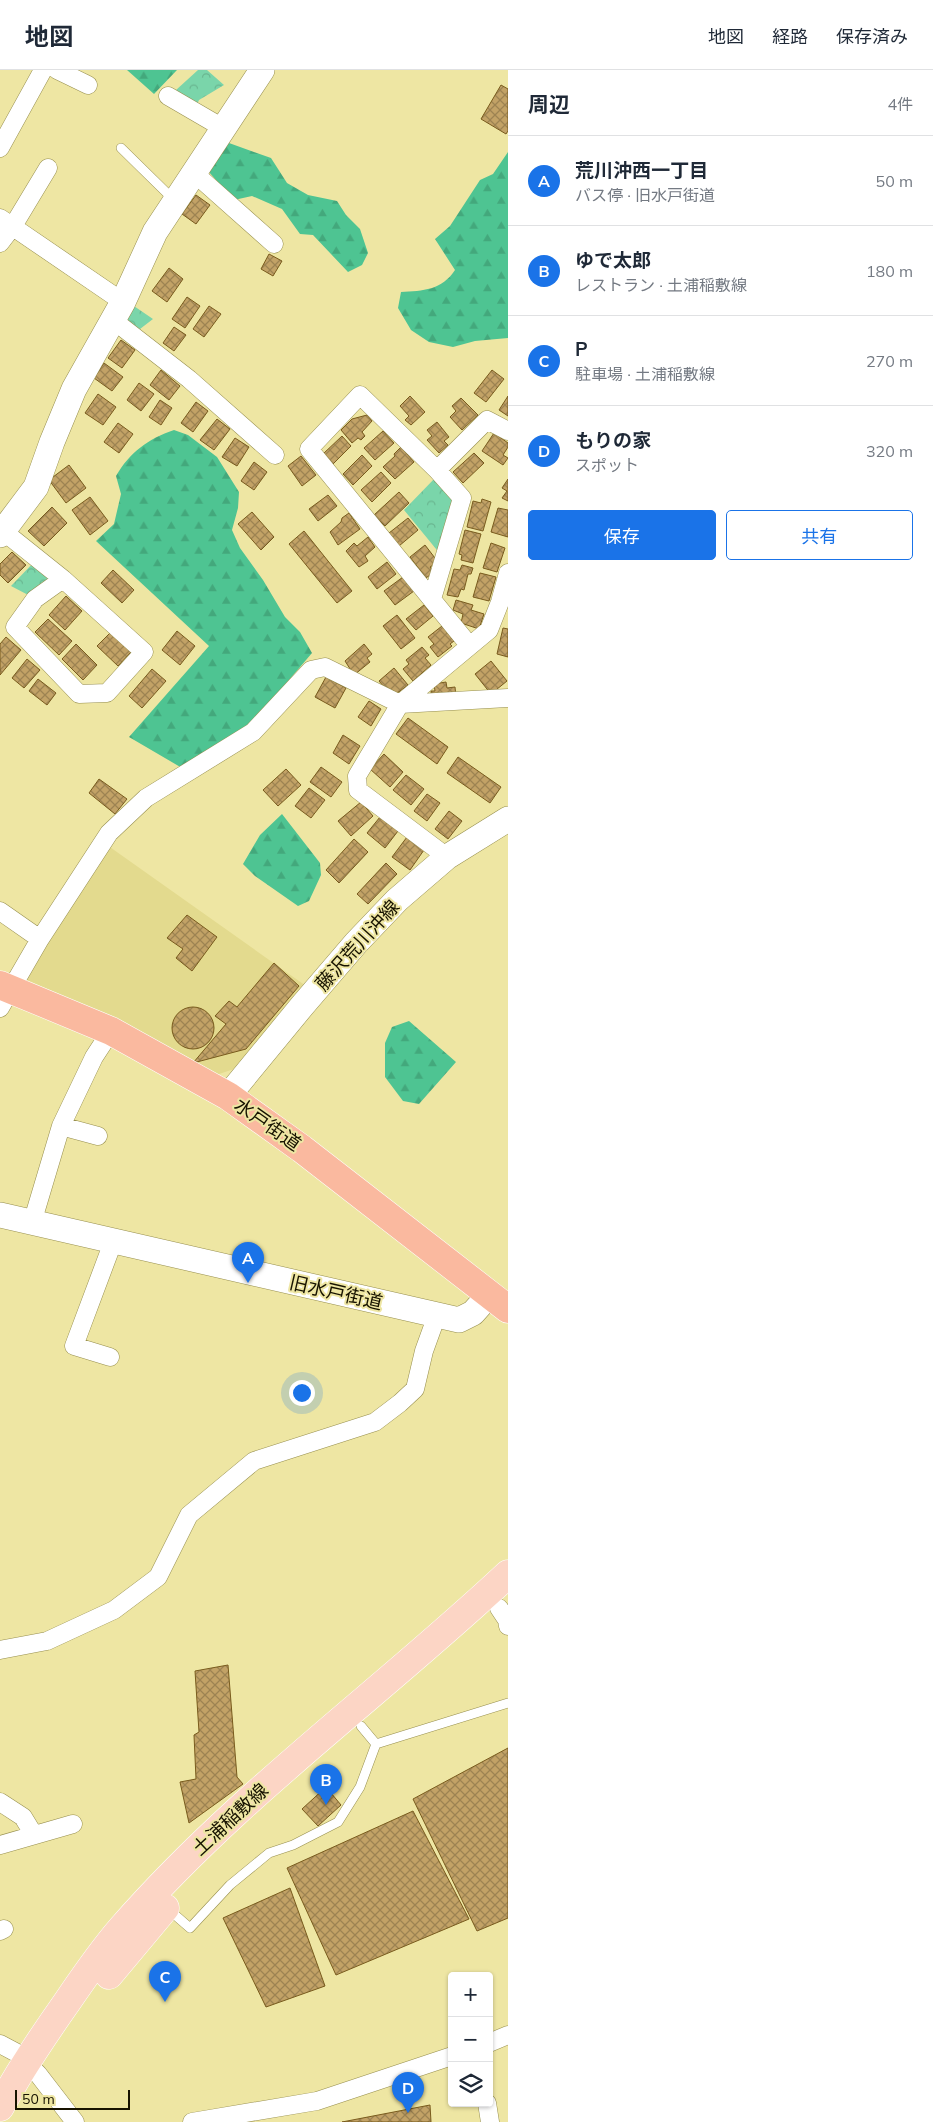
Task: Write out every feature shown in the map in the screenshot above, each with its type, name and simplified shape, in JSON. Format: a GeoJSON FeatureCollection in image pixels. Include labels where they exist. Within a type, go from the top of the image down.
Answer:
{"type":"FeatureCollection","features":[{"type":"Feature","properties":{"kind":"highway","name":"水戸街道"},"geometry":{"type":"LineString","coordinates":[[3,994],[110,1032],[228,1096],[302,1149],[499,1302]]}},
{"type":"Feature","properties":{"kind":"main road","name":"土浦稲敷線"},"geometry":{"type":"LineString","coordinates":[[13,2122],[32,2068],[84,1977],[120,1930],[188,1857],[297,1756],[460,1619],[508,1574]]}},
{"type":"Feature","properties":{"kind":"main road","name":"土浦稲敷線"},"geometry":{"type":"LineString","coordinates":[[0,2107],[88,2002],[122,1958],[212,1856],[368,1735],[505,1611]]}},
{"type":"Feature","properties":{"kind":"street"},"geometry":{"type":"LineString","coordinates":[[0,148],[43,70]]}},
{"type":"Feature","properties":{"kind":"street"},"geometry":{"type":"LineString","coordinates":[[57,70],[88,85]]}},
{"type":"Feature","properties":{"kind":"street"},"geometry":{"type":"LineString","coordinates":[[63,579],[35,599],[15,627],[79,694],[107,693],[144,652],[63,579],[2,533],[36,487],[74,389],[118,311],[155,232],[174,200],[262,70]]}},
{"type":"Feature","properties":{"kind":"street"},"geometry":{"type":"LineString","coordinates":[[168,96],[223,128]]}},
{"type":"Feature","properties":{"kind":"street"},"geometry":{"type":"LineString","coordinates":[[0,243],[6,222],[48,168]]}},
{"type":"Feature","properties":{"kind":"street"},"geometry":{"type":"LineString","coordinates":[[193,172],[274,244]]}},
{"type":"Feature","properties":{"kind":"street"},"geometry":{"type":"LineString","coordinates":[[6,222],[118,311],[189,379],[275,455]]}},
{"type":"Feature","properties":{"kind":"street"},"geometry":{"type":"LineString","coordinates":[[432,599],[462,498],[438,470],[360,395],[309,449],[469,645]]}},
{"type":"Feature","properties":{"kind":"street"},"geometry":{"type":"LineString","coordinates":[[438,470],[486,420],[508,431]]}},
{"type":"Feature","properties":{"kind":"street"},"geometry":{"type":"LineString","coordinates":[[447,857],[358,790],[357,776],[400,704],[489,630],[500,602],[508,573]]}},
{"type":"Feature","properties":{"kind":"street"},"geometry":{"type":"LineString","coordinates":[[3,994],[109,833],[146,798],[253,732],[310,670],[325,667],[400,704],[508,698]]}},
{"type":"Feature","properties":{"kind":"street","name":"藤沢荒川沖線"},"geometry":{"type":"LineString","coordinates":[[228,1096],[356,943],[397,900],[447,857],[508,819]]}},
{"type":"Feature","properties":{"kind":"street"},"geometry":{"type":"LineString","coordinates":[[0,911],[40,939]]}},
{"type":"Feature","properties":{"kind":"street"},"geometry":{"type":"LineString","coordinates":[[32,1223],[61,1126],[94,1057],[110,1032]]}},
{"type":"Feature","properties":{"kind":"street"},"geometry":{"type":"LineString","coordinates":[[61,1126],[98,1136]]}},
{"type":"Feature","properties":{"kind":"street","name":"旧水戸街道"},"geometry":{"type":"LineString","coordinates":[[0,1215],[459,1320],[499,1302]]}},
{"type":"Feature","properties":{"kind":"street"},"geometry":{"type":"LineString","coordinates":[[110,1357],[74,1346],[113,1242]]}},
{"type":"Feature","properties":{"kind":"street"},"geometry":{"type":"LineString","coordinates":[[0,1650],[47,1641],[114,1610],[158,1577],[189,1515],[254,1461],[375,1422],[400,1403],[415,1389],[424,1351],[437,1315]]}},
{"type":"Feature","properties":{"kind":"street"},"geometry":{"type":"LineString","coordinates":[[0,1802],[23,1816],[34,1835]]}},
{"type":"Feature","properties":{"kind":"street"},"geometry":{"type":"LineString","coordinates":[[0,1845],[73,1824]]}},
{"type":"Feature","properties":{"kind":"street"},"geometry":{"type":"LineString","coordinates":[[493,2041],[508,2035]]}},
{"type":"Feature","properties":{"kind":"street"},"geometry":{"type":"LineString","coordinates":[[0,2044],[17,2054],[32,2068],[75,2122]]}},
{"type":"Feature","properties":{"kind":"street"},"geometry":{"type":"LineString","coordinates":[[192,2122],[317,2102],[448,2057]]}},
{"type":"Feature","properties":{"kind":"street"},"geometry":{"type":"LineString","coordinates":[[488,2107],[490,2122]]}},
{"type":"Feature","properties":{"kind":"lane"},"geometry":{"type":"LineString","coordinates":[[121,148],[174,200]]}},
{"type":"Feature","properties":{"kind":"lane"},"geometry":{"type":"LineString","coordinates":[[166,1907],[190,1928],[230,1885],[269,1853],[293,1845],[338,1822],[360,1788],[368,1735],[508,1703]]}},
{"type":"Feature","properties":{"kind":"shaded area"},"geometry":{"type":"Polygon","coordinates":[[[107,845],[306,986],[237,1068],[216,1075],[121,1022],[25,979],[107,845]]]}},
{"type":"Feature","properties":{"kind":"green space"},"geometry":{"type":"Polygon","coordinates":[[[127,70],[177,70],[154,94],[127,70]]]}},
{"type":"Feature","properties":{"kind":"green space"},"geometry":{"type":"Polygon","coordinates":[[[198,70],[207,70],[224,85],[199,100],[195,109],[176,90],[198,70]]]}},
{"type":"Feature","properties":{"kind":"green space"},"geometry":{"type":"Polygon","coordinates":[[[229,143],[271,158],[287,183],[308,195],[337,201],[346,215],[360,229],[368,253],[362,265],[348,272],[313,235],[300,234],[282,209],[252,196],[234,200],[208,171],[229,143]]]}},
{"type":"Feature","properties":{"kind":"green space"},"geometry":{"type":"Polygon","coordinates":[[[508,152],[508,338],[475,341],[453,347],[429,342],[411,330],[398,308],[401,292],[431,288],[450,277],[455,270],[435,239],[450,226],[480,180],[493,174],[508,152]]]}},
{"type":"Feature","properties":{"kind":"green space"},"geometry":{"type":"Polygon","coordinates":[[[128,302],[153,319],[140,329],[117,319],[128,302]]]}},
{"type":"Feature","properties":{"kind":"green space"},"geometry":{"type":"Polygon","coordinates":[[[174,430],[188,435],[217,457],[239,492],[238,508],[232,530],[240,548],[263,580],[285,617],[300,632],[312,653],[248,728],[182,768],[129,737],[209,646],[96,541],[114,524],[121,494],[116,476],[121,468],[140,447],[174,430]]]}},
{"type":"Feature","properties":{"kind":"green space"},"geometry":{"type":"Polygon","coordinates":[[[436,477],[456,499],[441,555],[404,510],[436,477]]]}},
{"type":"Feature","properties":{"kind":"green space"},"geometry":{"type":"Polygon","coordinates":[[[36,560],[59,578],[32,597],[11,586],[36,560]]]}},
{"type":"Feature","properties":{"kind":"green space"},"geometry":{"type":"Polygon","coordinates":[[[282,814],[320,863],[321,875],[309,901],[298,906],[255,876],[243,864],[260,835],[282,814]]]}},
{"type":"Feature","properties":{"kind":"green space"},"geometry":{"type":"Polygon","coordinates":[[[409,1021],[456,1062],[419,1104],[403,1101],[385,1077],[385,1043],[392,1027],[409,1021]]]}},
{"type":"Feature","properties":{"kind":"building"},"geometry":{"type":"Polygon","coordinates":[[[501,85],[508,89],[508,131],[506,134],[481,119],[501,85]]]}},
{"type":"Feature","properties":{"kind":"building"},"geometry":{"type":"Polygon","coordinates":[[[196,195],[210,205],[196,224],[182,214],[196,195]]]}},
{"type":"Feature","properties":{"kind":"building"},"geometry":{"type":"Polygon","coordinates":[[[269,254],[282,261],[273,276],[261,269],[269,254]]]}},
{"type":"Feature","properties":{"kind":"building"},"geometry":{"type":"Polygon","coordinates":[[[169,268],[183,279],[167,302],[152,291],[169,268]]]}},
{"type":"Feature","properties":{"kind":"building"},"geometry":{"type":"Polygon","coordinates":[[[187,297],[200,306],[185,328],[172,319],[187,297]]]}},
{"type":"Feature","properties":{"kind":"building"},"geometry":{"type":"Polygon","coordinates":[[[209,306],[221,314],[204,337],[193,329],[209,306]]]}},
{"type":"Feature","properties":{"kind":"building"},"geometry":{"type":"Polygon","coordinates":[[[174,327],[186,335],[174,351],[163,343],[174,327]]]}},
{"type":"Feature","properties":{"kind":"building"},"geometry":{"type":"Polygon","coordinates":[[[121,340],[135,350],[122,368],[108,358],[121,340]]]}},
{"type":"Feature","properties":{"kind":"building"},"geometry":{"type":"Polygon","coordinates":[[[104,363],[123,377],[112,391],[94,378],[104,363]]]}},
{"type":"Feature","properties":{"kind":"building"},"geometry":{"type":"Polygon","coordinates":[[[161,370],[180,386],[169,400],[150,385],[161,370]]]}},
{"type":"Feature","properties":{"kind":"building"},"geometry":{"type":"Polygon","coordinates":[[[492,370],[504,379],[486,402],[474,393],[492,370]]]}},
{"type":"Feature","properties":{"kind":"building"},"geometry":{"type":"Polygon","coordinates":[[[139,383],[154,394],[141,411],[127,400],[139,383]]]}},
{"type":"Feature","properties":{"kind":"building"},"geometry":{"type":"Polygon","coordinates":[[[98,394],[116,407],[103,425],[85,413],[98,394]]]}},
{"type":"Feature","properties":{"kind":"building"},"geometry":{"type":"Polygon","coordinates":[[[410,396],[425,412],[411,425],[405,420],[409,416],[400,406],[410,396]]]}},
{"type":"Feature","properties":{"kind":"building"},"geometry":{"type":"Polygon","coordinates":[[[508,396],[508,416],[499,410],[508,396]]]}},
{"type":"Feature","properties":{"kind":"building"},"geometry":{"type":"Polygon","coordinates":[[[461,398],[478,415],[462,430],[450,417],[456,411],[452,406],[461,398]]]}},
{"type":"Feature","properties":{"kind":"building"},"geometry":{"type":"Polygon","coordinates":[[[160,400],[172,408],[161,425],[149,417],[160,400]]]}},
{"type":"Feature","properties":{"kind":"building"},"geometry":{"type":"Polygon","coordinates":[[[196,402],[208,411],[193,432],[181,423],[196,402]]]}},
{"type":"Feature","properties":{"kind":"building"},"geometry":{"type":"Polygon","coordinates":[[[367,415],[372,421],[362,432],[365,436],[361,440],[358,438],[352,443],[341,430],[352,419],[367,415]]]}},
{"type":"Feature","properties":{"kind":"building"},"geometry":{"type":"Polygon","coordinates":[[[217,419],[230,429],[214,450],[200,440],[217,419]]]}},
{"type":"Feature","properties":{"kind":"building"},"geometry":{"type":"Polygon","coordinates":[[[437,422],[449,437],[444,441],[448,445],[439,453],[427,440],[432,436],[427,430],[437,422]]]}},
{"type":"Feature","properties":{"kind":"building"},"geometry":{"type":"Polygon","coordinates":[[[118,423],[133,434],[119,453],[104,442],[118,423]]]}},
{"type":"Feature","properties":{"kind":"building"},"geometry":{"type":"Polygon","coordinates":[[[383,431],[394,443],[375,460],[364,448],[383,431]]]}},
{"type":"Feature","properties":{"kind":"building"},"geometry":{"type":"Polygon","coordinates":[[[494,433],[508,443],[508,447],[503,455],[508,458],[503,465],[482,451],[494,433]]]}},
{"type":"Feature","properties":{"kind":"building"},"geometry":{"type":"Polygon","coordinates":[[[342,436],[351,446],[333,464],[323,454],[342,436]]]}},
{"type":"Feature","properties":{"kind":"building"},"geometry":{"type":"Polygon","coordinates":[[[235,438],[249,447],[237,466],[222,457],[235,438]]]}},
{"type":"Feature","properties":{"kind":"building"},"geometry":{"type":"Polygon","coordinates":[[[401,447],[414,462],[395,479],[383,467],[395,456],[394,454],[401,447]]]}},
{"type":"Feature","properties":{"kind":"building"},"geometry":{"type":"Polygon","coordinates":[[[474,453],[484,463],[463,483],[453,472],[474,453]]]}},
{"type":"Feature","properties":{"kind":"building"},"geometry":{"type":"Polygon","coordinates":[[[362,455],[372,466],[353,485],[343,474],[362,455]]]}},
{"type":"Feature","properties":{"kind":"building"},"geometry":{"type":"Polygon","coordinates":[[[301,456],[316,475],[302,486],[288,466],[301,456]]]}},
{"type":"Feature","properties":{"kind":"building"},"geometry":{"type":"Polygon","coordinates":[[[254,462],[267,472],[254,490],[241,481],[254,462]]]}},
{"type":"Feature","properties":{"kind":"building"},"geometry":{"type":"Polygon","coordinates":[[[69,465],[86,488],[66,503],[49,480],[69,465]]]}},
{"type":"Feature","properties":{"kind":"building"},"geometry":{"type":"Polygon","coordinates":[[[381,472],[391,483],[372,502],[361,490],[381,472]]]}},
{"type":"Feature","properties":{"kind":"building"},"geometry":{"type":"Polygon","coordinates":[[[508,479],[508,501],[502,498],[507,491],[502,488],[508,479]]]}},
{"type":"Feature","properties":{"kind":"building"},"geometry":{"type":"Polygon","coordinates":[[[399,492],[409,503],[385,526],[374,515],[399,492]]]}},
{"type":"Feature","properties":{"kind":"building"},"geometry":{"type":"Polygon","coordinates":[[[328,495],[337,506],[318,521],[309,509],[328,495]]]}},
{"type":"Feature","properties":{"kind":"building"},"geometry":{"type":"Polygon","coordinates":[[[90,497],[108,521],[90,535],[72,510],[90,497]]]}},
{"type":"Feature","properties":{"kind":"building"},"geometry":{"type":"Polygon","coordinates":[[[482,499],[491,502],[483,531],[467,527],[473,501],[481,503],[482,499]]]}},
{"type":"Feature","properties":{"kind":"building"},"geometry":{"type":"Polygon","coordinates":[[[52,507],[67,523],[44,546],[28,531],[52,507]]]}},
{"type":"Feature","properties":{"kind":"building"},"geometry":{"type":"Polygon","coordinates":[[[498,508],[508,510],[508,537],[491,532],[498,508]]]}},
{"type":"Feature","properties":{"kind":"building"},"geometry":{"type":"Polygon","coordinates":[[[252,512],[274,537],[261,550],[238,524],[252,512]]]}},
{"type":"Feature","properties":{"kind":"building"},"geometry":{"type":"Polygon","coordinates":[[[349,513],[360,529],[338,545],[330,532],[349,513]]]}},
{"type":"Feature","properties":{"kind":"building"},"geometry":{"type":"Polygon","coordinates":[[[408,518],[418,530],[399,546],[389,533],[408,518]]]}},
{"type":"Feature","properties":{"kind":"building"},"geometry":{"type":"Polygon","coordinates":[[[465,530],[481,534],[473,563],[461,560],[462,555],[459,554],[465,530]]]}},
{"type":"Feature","properties":{"kind":"building"},"geometry":{"type":"Polygon","coordinates":[[[304,531],[352,591],[337,603],[289,544],[304,531]]]}},
{"type":"Feature","properties":{"kind":"building"},"geometry":{"type":"Polygon","coordinates":[[[368,537],[375,547],[365,556],[368,561],[359,567],[346,551],[354,543],[357,546],[368,537]]]}},
{"type":"Feature","properties":{"kind":"building"},"geometry":{"type":"Polygon","coordinates":[[[491,543],[505,548],[497,572],[483,568],[491,543]]]}},
{"type":"Feature","properties":{"kind":"building"},"geometry":{"type":"Polygon","coordinates":[[[425,545],[438,562],[430,567],[434,572],[426,578],[410,557],[425,545]]]}},
{"type":"Feature","properties":{"kind":"building"},"geometry":{"type":"Polygon","coordinates":[[[12,552],[26,565],[8,583],[0,575],[0,564],[12,552]]]}},
{"type":"Feature","properties":{"kind":"building"},"geometry":{"type":"Polygon","coordinates":[[[387,562],[396,574],[377,589],[368,577],[387,562]]]}},
{"type":"Feature","properties":{"kind":"building"},"geometry":{"type":"Polygon","coordinates":[[[462,565],[473,568],[471,574],[468,574],[464,590],[461,589],[458,597],[447,595],[454,569],[460,570],[462,565]]]}},
{"type":"Feature","properties":{"kind":"building"},"geometry":{"type":"Polygon","coordinates":[[[113,570],[134,590],[122,603],[101,583],[113,570]]]}},
{"type":"Feature","properties":{"kind":"building"},"geometry":{"type":"Polygon","coordinates":[[[480,573],[496,577],[489,601],[473,597],[480,573]]]}},
{"type":"Feature","properties":{"kind":"building"},"geometry":{"type":"Polygon","coordinates":[[[403,577],[414,591],[395,605],[384,591],[403,577]]]}},
{"type":"Feature","properties":{"kind":"building"},"geometry":{"type":"Polygon","coordinates":[[[66,596],[82,611],[65,630],[49,615],[66,596]]]}},
{"type":"Feature","properties":{"kind":"building"},"geometry":{"type":"Polygon","coordinates":[[[456,600],[473,605],[471,610],[484,614],[479,629],[461,623],[463,614],[453,610],[456,600]]]}},
{"type":"Feature","properties":{"kind":"building"},"geometry":{"type":"Polygon","coordinates":[[[424,605],[433,616],[416,630],[406,619],[424,605]]]}},
{"type":"Feature","properties":{"kind":"building"},"geometry":{"type":"Polygon","coordinates":[[[397,615],[415,638],[401,649],[383,626],[397,615]]]}},
{"type":"Feature","properties":{"kind":"building"},"geometry":{"type":"Polygon","coordinates":[[[48,619],[72,641],[59,655],[35,632],[48,619]]]}},
{"type":"Feature","properties":{"kind":"building"},"geometry":{"type":"Polygon","coordinates":[[[442,626],[454,641],[450,644],[452,646],[438,657],[430,647],[434,644],[428,637],[442,626]]]}},
{"type":"Feature","properties":{"kind":"building"},"geometry":{"type":"Polygon","coordinates":[[[503,628],[508,629],[508,657],[497,654],[503,628]]]}},
{"type":"Feature","properties":{"kind":"building"},"geometry":{"type":"Polygon","coordinates":[[[177,631],[195,646],[180,665],[162,650],[177,631]]]}},
{"type":"Feature","properties":{"kind":"building"},"geometry":{"type":"Polygon","coordinates":[[[111,632],[131,652],[118,666],[97,646],[111,632]]]}},
{"type":"Feature","properties":{"kind":"building"},"geometry":{"type":"Polygon","coordinates":[[[6,637],[21,650],[0,675],[0,644],[6,637]]]}},
{"type":"Feature","properties":{"kind":"building"},"geometry":{"type":"Polygon","coordinates":[[[76,644],[97,665],[83,680],[62,659],[76,644]]]}},
{"type":"Feature","properties":{"kind":"building"},"geometry":{"type":"Polygon","coordinates":[[[364,644],[372,654],[367,658],[370,662],[354,675],[345,661],[364,644]]]}},
{"type":"Feature","properties":{"kind":"building"},"geometry":{"type":"Polygon","coordinates":[[[422,647],[429,655],[425,658],[431,665],[413,681],[403,669],[409,664],[406,660],[422,647]]]}},
{"type":"Feature","properties":{"kind":"building"},"geometry":{"type":"Polygon","coordinates":[[[27,659],[40,670],[24,688],[12,678],[27,659]]]}},
{"type":"Feature","properties":{"kind":"building"},"geometry":{"type":"Polygon","coordinates":[[[491,661],[507,681],[491,694],[475,674],[491,661]]]}},
{"type":"Feature","properties":{"kind":"building"},"geometry":{"type":"Polygon","coordinates":[[[394,668],[408,685],[396,694],[393,690],[389,693],[379,681],[394,668]]]}},
{"type":"Feature","properties":{"kind":"building"},"geometry":{"type":"Polygon","coordinates":[[[152,669],[166,681],[142,708],[129,696],[152,669]]]}},
{"type":"Feature","properties":{"kind":"building"},"geometry":{"type":"Polygon","coordinates":[[[326,677],[346,688],[335,708],[315,697],[326,677]]]}},
{"type":"Feature","properties":{"kind":"building"},"geometry":{"type":"Polygon","coordinates":[[[38,679],[56,693],[47,705],[29,691],[38,679]]]}},
{"type":"Feature","properties":{"kind":"building"},"geometry":{"type":"Polygon","coordinates":[[[446,682],[447,688],[455,687],[456,697],[432,700],[431,691],[435,691],[434,684],[446,682]]]}},
{"type":"Feature","properties":{"kind":"building"},"geometry":{"type":"Polygon","coordinates":[[[369,701],[381,709],[371,726],[358,717],[369,701]]]}},
{"type":"Feature","properties":{"kind":"building"},"geometry":{"type":"Polygon","coordinates":[[[408,718],[448,747],[437,764],[396,734],[408,718]]]}},
{"type":"Feature","properties":{"kind":"building"},"geometry":{"type":"Polygon","coordinates":[[[343,735],[360,746],[349,764],[333,753],[343,735]]]}},
{"type":"Feature","properties":{"kind":"building"},"geometry":{"type":"Polygon","coordinates":[[[384,754],[403,772],[390,787],[370,769],[384,754]]]}},
{"type":"Feature","properties":{"kind":"building"},"geometry":{"type":"Polygon","coordinates":[[[458,757],[501,787],[490,803],[447,773],[458,757]]]}},
{"type":"Feature","properties":{"kind":"building"},"geometry":{"type":"Polygon","coordinates":[[[321,767],[342,782],[331,797],[310,782],[321,767]]]}},
{"type":"Feature","properties":{"kind":"building"},"geometry":{"type":"Polygon","coordinates":[[[286,769],[301,785],[278,806],[263,790],[286,769]]]}},
{"type":"Feature","properties":{"kind":"building"},"geometry":{"type":"Polygon","coordinates":[[[406,775],[424,789],[411,805],[393,790],[406,775]]]}},
{"type":"Feature","properties":{"kind":"building"},"geometry":{"type":"Polygon","coordinates":[[[99,779],[127,799],[115,814],[89,793],[99,779]]]}},
{"type":"Feature","properties":{"kind":"building"},"geometry":{"type":"Polygon","coordinates":[[[309,788],[325,800],[311,818],[295,806],[309,788]]]}},
{"type":"Feature","properties":{"kind":"building"},"geometry":{"type":"Polygon","coordinates":[[[427,794],[440,803],[427,821],[414,811],[427,794]]]}},
{"type":"Feature","properties":{"kind":"building"},"geometry":{"type":"Polygon","coordinates":[[[361,802],[373,816],[351,836],[338,821],[361,802]]]}},
{"type":"Feature","properties":{"kind":"building"},"geometry":{"type":"Polygon","coordinates":[[[449,811],[462,821],[448,839],[435,829],[449,811]]]}},
{"type":"Feature","properties":{"kind":"building"},"geometry":{"type":"Polygon","coordinates":[[[380,817],[398,831],[385,848],[367,833],[380,817]]]}},
{"type":"Feature","properties":{"kind":"building"},"geometry":{"type":"Polygon","coordinates":[[[407,837],[424,850],[410,870],[392,857],[407,837]]]}},
{"type":"Feature","properties":{"kind":"building"},"geometry":{"type":"Polygon","coordinates":[[[354,839],[368,852],[339,883],[326,870],[354,839]]]}},
{"type":"Feature","properties":{"kind":"building"},"geometry":{"type":"Polygon","coordinates":[[[386,863],[397,874],[368,904],[357,894],[386,863]]]}},
{"type":"Feature","properties":{"kind":"building"},"geometry":{"type":"Polygon","coordinates":[[[187,915],[217,937],[192,971],[176,958],[183,949],[167,938],[187,915]]]}},
{"type":"Feature","properties":{"kind":"building"},"geometry":{"type":"Polygon","coordinates":[[[274,963],[299,986],[246,1049],[193,1063],[226,1024],[215,1016],[229,1001],[237,1007],[274,963]]]}},
{"type":"Feature","properties":{"kind":"building"},"geometry":{"type":"Polygon","coordinates":[[[197,1007],[205,1010],[211,1016],[214,1028],[211,1040],[205,1046],[189,1049],[181,1046],[175,1040],[172,1024],[175,1016],[181,1010],[197,1007]]]}},
{"type":"Feature","properties":{"kind":"building"},"geometry":{"type":"Polygon","coordinates":[[[228,1665],[237,1777],[243,1784],[189,1823],[180,1782],[196,1779],[194,1735],[199,1732],[195,1671],[228,1665]]]}},
{"type":"Feature","properties":{"kind":"building"},"geometry":{"type":"Polygon","coordinates":[[[508,1748],[508,1918],[477,1931],[413,1799],[508,1748]]]}},
{"type":"Feature","properties":{"kind":"building"},"geometry":{"type":"Polygon","coordinates":[[[326,1787],[341,1805],[318,1826],[302,1809],[326,1787]]]}},
{"type":"Feature","properties":{"kind":"building"},"geometry":{"type":"Polygon","coordinates":[[[413,1811],[469,1919],[336,1975],[287,1868],[413,1811]]]}},
{"type":"Feature","properties":{"kind":"building"},"geometry":{"type":"Polygon","coordinates":[[[290,1888],[325,1986],[266,2007],[223,1918],[290,1888]]]}},
{"type":"Feature","properties":{"kind":"building"},"geometry":{"type":"Polygon","coordinates":[[[430,2105],[431,2122],[342,2122],[430,2105]]]}},
{"type":"Feature","properties":{"kind":"place","name":"荒川沖西一丁目"},"geometry":{"type":"Point","coordinates":[248,1283]}},
{"type":"Feature","properties":{"kind":"place","name":"ゆで太郎"},"geometry":{"type":"Point","coordinates":[326,1805]}},
{"type":"Feature","properties":{"kind":"place","name":"P"},"geometry":{"type":"Point","coordinates":[165,2002]}},
{"type":"Feature","properties":{"kind":"place","name":"もりの家"},"geometry":{"type":"Point","coordinates":[408,2113]}}]}
